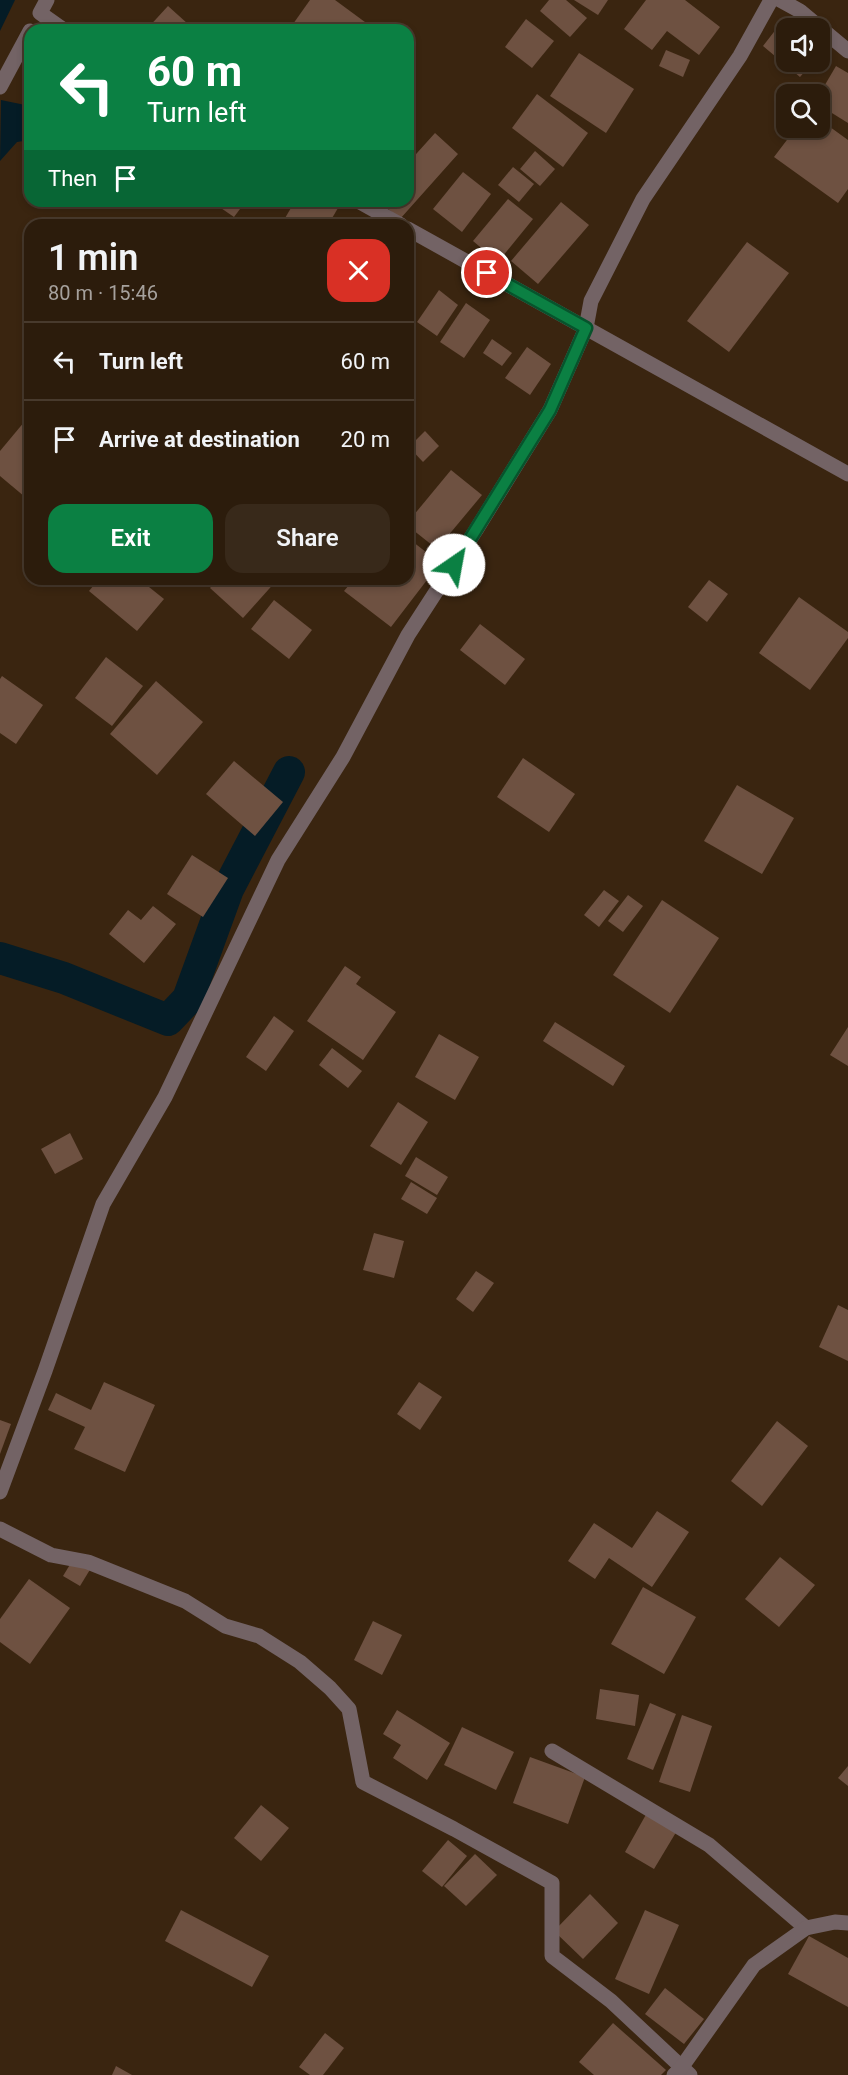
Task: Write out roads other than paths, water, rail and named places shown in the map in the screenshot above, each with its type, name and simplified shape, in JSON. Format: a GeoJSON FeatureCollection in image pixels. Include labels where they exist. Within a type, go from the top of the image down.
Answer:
{"type":"FeatureCollection","features":[{"type":"Feature","properties":{"kind":"street"},"geometry":{"type":"LineString","coordinates":[[0,1492],[103,1204],[165,1097],[278,860],[343,756],[408,635],[550,410],[586,328],[591,301],[643,199],[740,56],[771,0]]}},
{"type":"Feature","properties":{"kind":"street"},"geometry":{"type":"LineString","coordinates":[[780,0],[800,11],[848,51]]}},
{"type":"Feature","properties":{"kind":"street"},"geometry":{"type":"LineString","coordinates":[[34,24],[43,6],[59,24]]}},
{"type":"Feature","properties":{"kind":"street"},"geometry":{"type":"LineString","coordinates":[[0,87],[24,42]]}},
{"type":"Feature","properties":{"kind":"street"},"geometry":{"type":"LineString","coordinates":[[369,207],[390,219]]}},
{"type":"Feature","properties":{"kind":"street"},"geometry":{"type":"LineString","coordinates":[[414,232],[848,474]]}},
{"type":"Feature","properties":{"kind":"street"},"geometry":{"type":"LineString","coordinates":[[0,1529],[51,1555],[88,1562],[185,1601],[225,1626],[259,1636],[300,1662],[330,1688],[349,1709],[363,1782],[552,1883],[552,1956],[611,2001],[682,2073],[754,1965],[806,1928],[835,1922],[848,1923]]}},
{"type":"Feature","properties":{"kind":"street"},"geometry":{"type":"LineString","coordinates":[[552,1751],[709,1845],[806,1928]]}},
{"type":"Feature","properties":{"kind":"water"},"geometry":{"type":"Polygon","coordinates":[[[0,0],[15,0],[0,31],[0,0]]]}},
{"type":"Feature","properties":{"kind":"water"},"geometry":{"type":"Polygon","coordinates":[[[1,100],[24,105],[24,141],[17,142],[0,161],[1,100]]]}},
{"type":"Feature","properties":{"kind":"waterway"},"geometry":{"type":"LineString","coordinates":[[0,958],[64,978],[168,1020],[188,999],[228,889],[289,772]]}}]}
